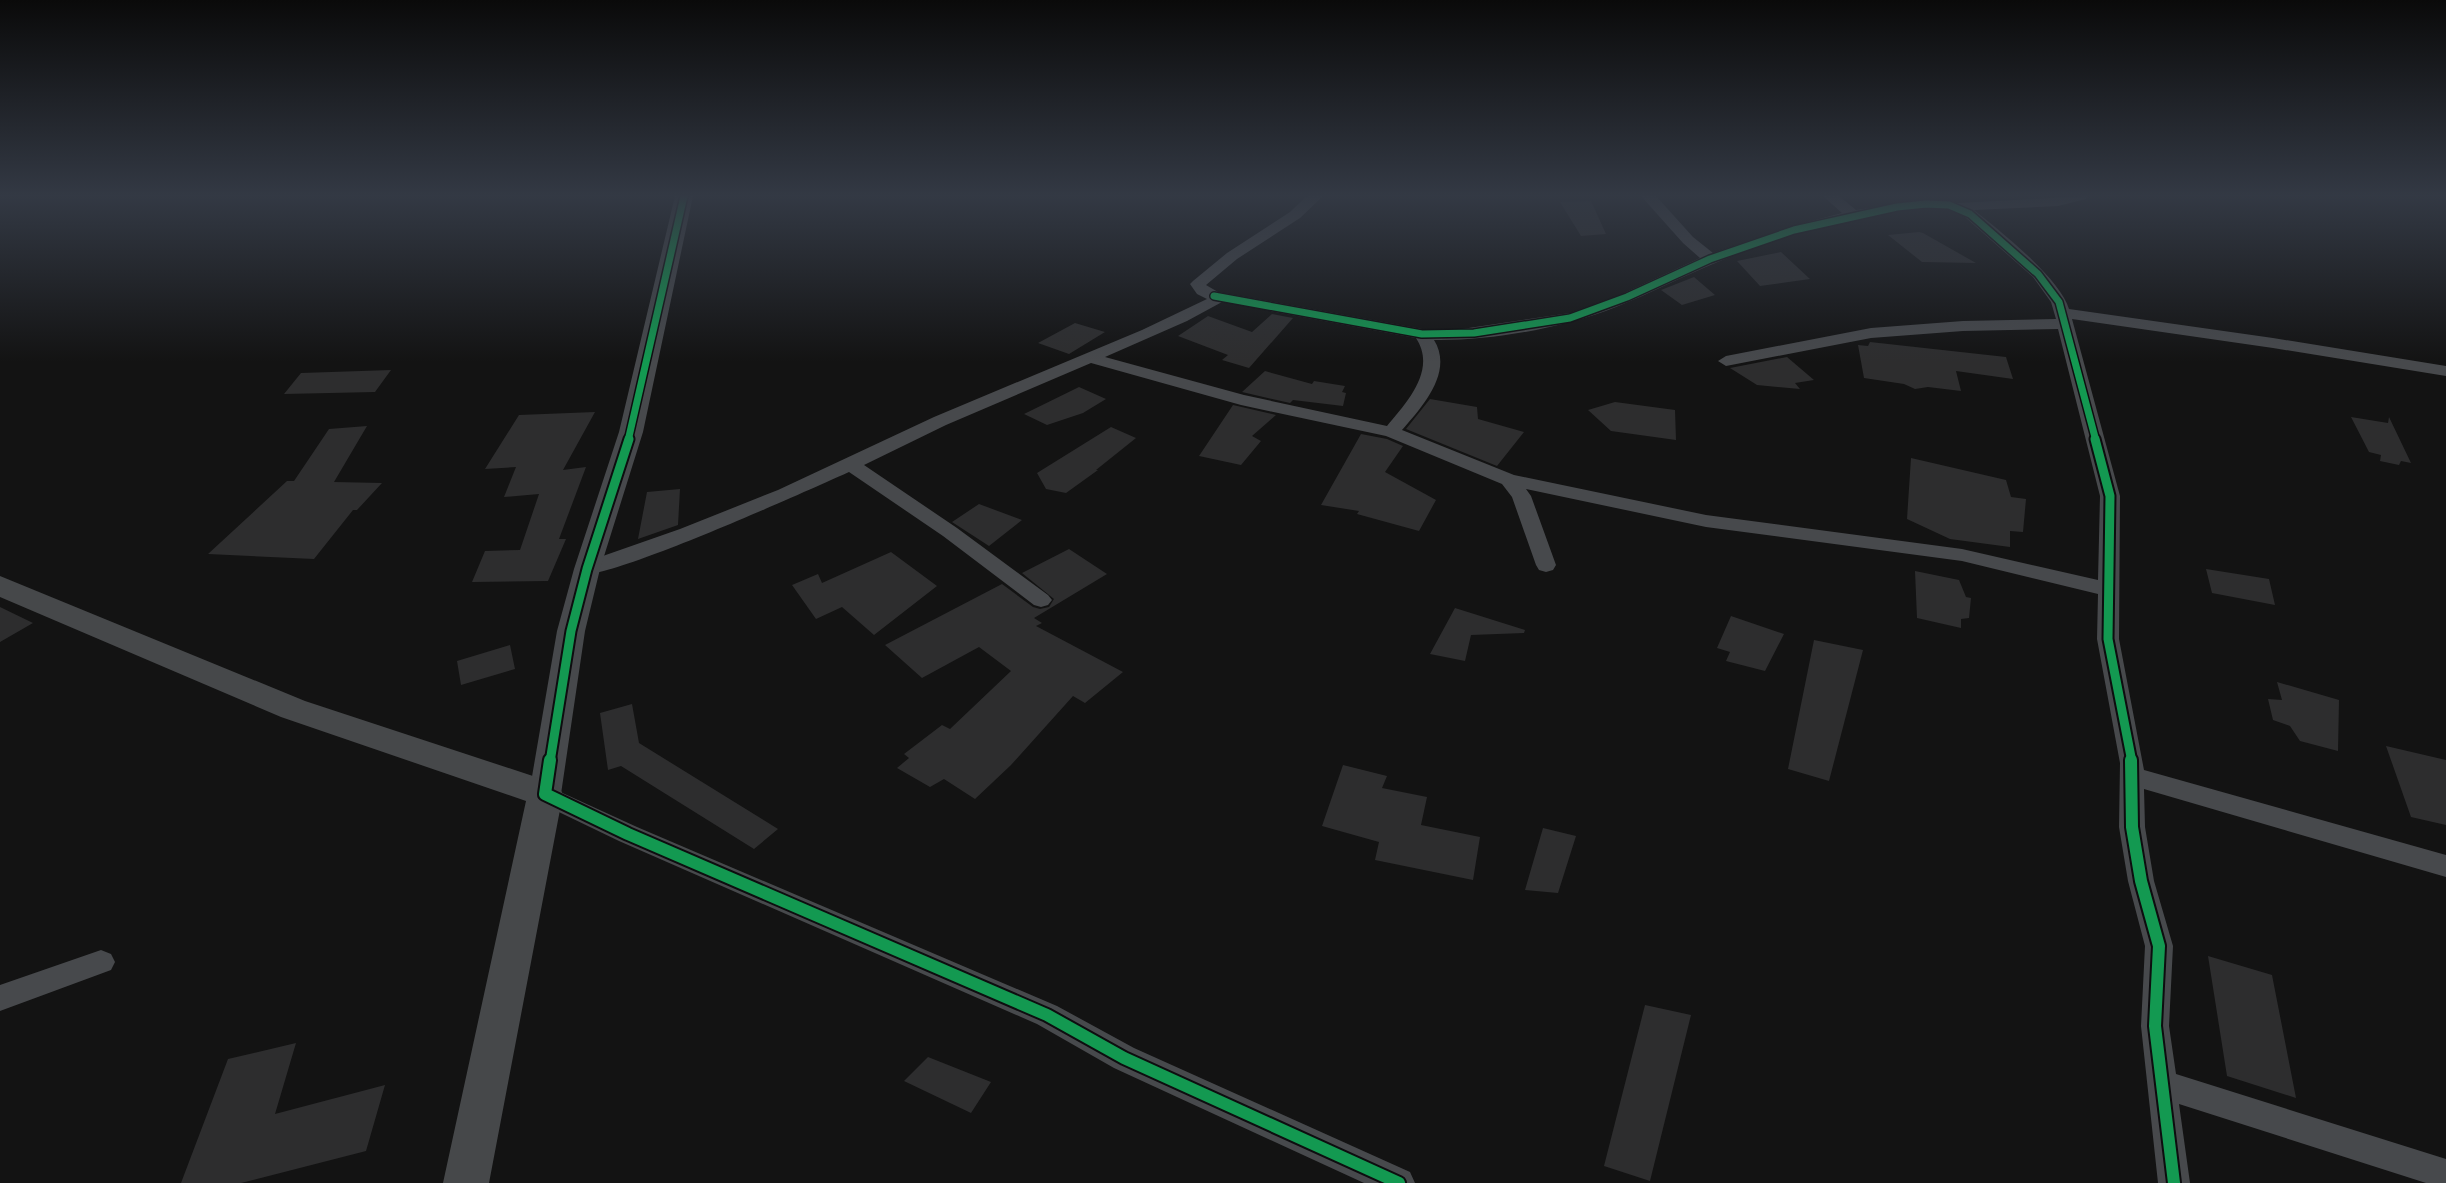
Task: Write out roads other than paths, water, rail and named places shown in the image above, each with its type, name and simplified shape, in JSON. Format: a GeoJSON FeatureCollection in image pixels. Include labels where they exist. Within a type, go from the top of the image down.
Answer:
{"type":"FeatureCollection","features":[{"type":"Feature","properties":{"kind":"main road"},"geometry":{"type":"LineString","coordinates":[[0,586],[293,709],[545,794],[466,1183]]}},
{"type":"Feature","properties":{"kind":"street"},"geometry":{"type":"LineString","coordinates":[[672,251],[632,432],[587,569],[571,631],[545,794],[628,834],[1047,1015],[1124,1058],[1399,1183]]}},
{"type":"Feature","properties":{"kind":"street"},"geometry":{"type":"LineString","coordinates":[[1239,251],[1198,284],[1203,291],[1214,296],[1422,334],[1449,336],[1573,317],[1656,286],[1711,259],[1733,251]]}},
{"type":"Feature","properties":{"kind":"street"},"geometry":{"type":"LineString","coordinates":[[1702,251],[1711,259]]}},
{"type":"Feature","properties":{"kind":"street"},"geometry":{"type":"LineString","coordinates":[[2013,251],[2038,274],[2059,302],[2110,496],[2108,639],[2132,764],[2132,827],[2140,881],[2159,946],[2156,1026],[2174,1183]]}},
{"type":"Feature","properties":{"kind":"street"},"geometry":{"type":"LineString","coordinates":[[587,569],[659,546],[850,464],[939,422],[1189,314],[1215,301],[1214,296]]}},
{"type":"Feature","properties":{"kind":"street"},"geometry":{"type":"LineString","coordinates":[[1726,361],[1871,333],[2064,318],[2217,334],[2446,371]]}},
{"type":"Feature","properties":{"kind":"street"},"geometry":{"type":"LineString","coordinates":[[1391,432],[1421,395],[1430,375],[1431,350],[1422,334]]}},
{"type":"Feature","properties":{"kind":"street"},"geometry":{"type":"LineString","coordinates":[[1090,358],[1240,400],[1391,432],[1509,480],[1706,521],[1962,555],[2108,590]]}},
{"type":"Feature","properties":{"kind":"street"},"geometry":{"type":"LineString","coordinates":[[850,464],[950,532],[1041,600]]}},
{"type":"Feature","properties":{"kind":"street"},"geometry":{"type":"LineString","coordinates":[[1509,480],[1521,496],[1546,565]]}},
{"type":"Feature","properties":{"kind":"street"},"geometry":{"type":"LineString","coordinates":[[2131,776],[2446,866]]}},
{"type":"Feature","properties":{"kind":"street"},"geometry":{"type":"LineString","coordinates":[[0,998],[101,962]]}},
{"type":"Feature","properties":{"kind":"street"},"geometry":{"type":"LineString","coordinates":[[2162,1084],[2446,1174]]}}]}
